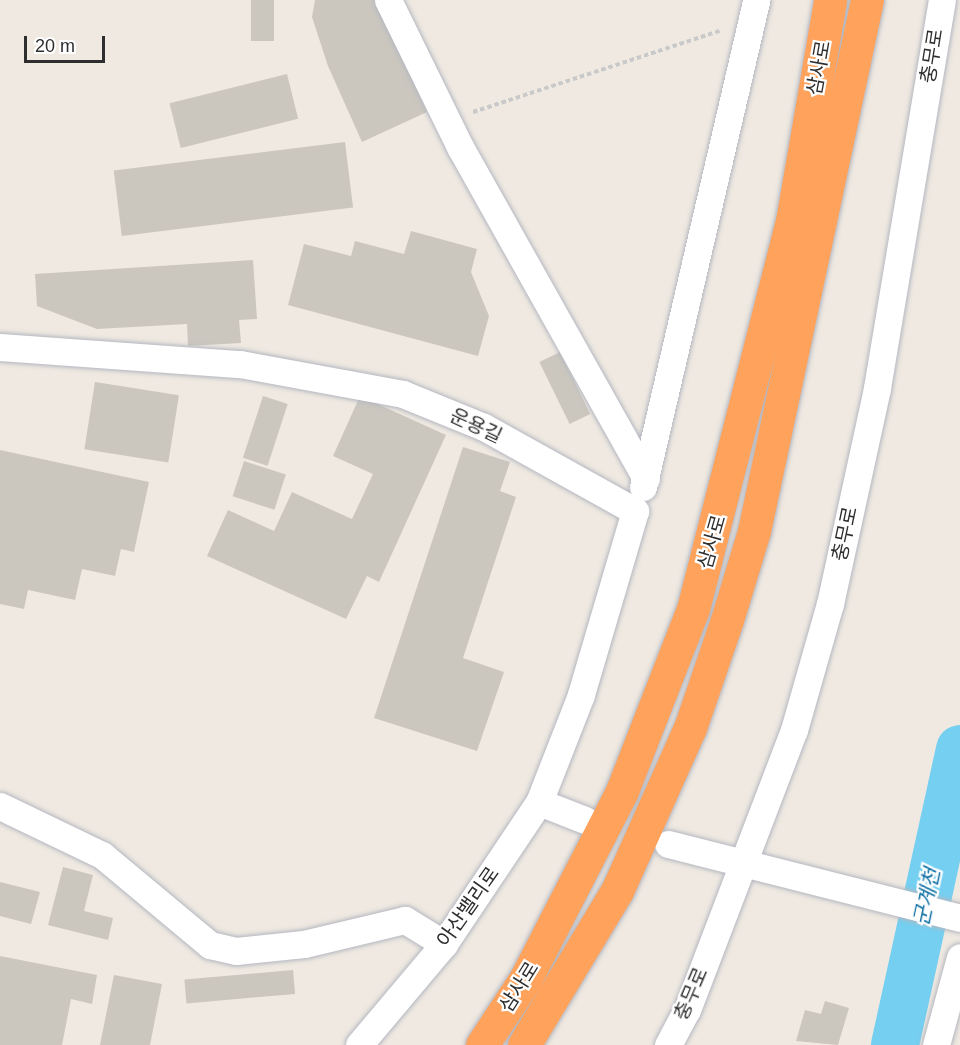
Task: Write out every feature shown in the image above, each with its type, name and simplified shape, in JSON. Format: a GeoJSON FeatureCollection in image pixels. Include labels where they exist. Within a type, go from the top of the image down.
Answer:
{"type":"FeatureCollection","features":[{"type":"Feature","properties":{"kind":"highway","name":"삼사로"},"geometry":{"type":"LineString","coordinates":[[482,1045],[526,978],[622,791],[693,609],[792,221],[830,0]]}},
{"type":"Feature","properties":{"kind":"highway","name":"삼사로"},"geometry":{"type":"LineString","coordinates":[[524,1045],[617,891],[690,728],[727,620],[754,531],[867,0]]}},
{"type":"Feature","properties":{"kind":"street"},"geometry":{"type":"LineString","coordinates":[[388,0],[448,121],[646,478]]}},
{"type":"Feature","properties":{"kind":"street","name":"충무로"},"geometry":{"type":"LineString","coordinates":[[668,1045],[794,730],[830,604],[877,388],[942,0]]}},
{"type":"Feature","properties":{"kind":"street"},"geometry":{"type":"LineString","coordinates":[[585,820],[539,802],[581,695],[646,478],[754,10]]}},
{"type":"Feature","properties":{"kind":"street","name":"운용길"},"geometry":{"type":"LineString","coordinates":[[0,347],[240,364],[403,394],[484,427],[635,511]]}},
{"type":"Feature","properties":{"kind":"street","name":"아산밸리로"},"geometry":{"type":"LineString","coordinates":[[359,1045],[444,944],[539,802]]}},
{"type":"Feature","properties":{"kind":"street"},"geometry":{"type":"LineString","coordinates":[[0,806],[102,855],[210,945],[236,951],[304,944],[405,920],[444,944]]}},
{"type":"Feature","properties":{"kind":"street"},"geometry":{"type":"LineString","coordinates":[[668,844],[743,861],[960,918]]}},
{"type":"Feature","properties":{"kind":"street"},"geometry":{"type":"LineString","coordinates":[[936,1045],[960,957]]}},
{"type":"Feature","properties":{"kind":"path"},"geometry":{"type":"LineString","coordinates":[[448,121],[754,10]]}},
{"type":"Feature","properties":{"kind":"building"},"geometry":{"type":"Polygon","coordinates":[[[251,0],[274,0],[274,41],[251,41],[251,0]]]}},
{"type":"Feature","properties":{"kind":"building"},"geometry":{"type":"Polygon","coordinates":[[[315,0],[377,0],[427,112],[362,142],[328,66],[312,17],[315,0]]]}},
{"type":"Feature","properties":{"kind":"building"},"geometry":{"type":"Polygon","coordinates":[[[287,74],[298,119],[181,148],[170,103],[287,74]]]}},
{"type":"Feature","properties":{"kind":"building"},"geometry":{"type":"Polygon","coordinates":[[[345,142],[353,208],[122,236],[114,170],[345,142]]]}},
{"type":"Feature","properties":{"kind":"building"},"geometry":{"type":"Polygon","coordinates":[[[411,231],[477,249],[471,272],[489,316],[478,356],[288,305],[304,244],[351,256],[355,241],[404,254],[411,231]]]}},
{"type":"Feature","properties":{"kind":"building"},"geometry":{"type":"Polygon","coordinates":[[[253,260],[257,319],[239,320],[241,343],[188,346],[187,324],[97,329],[37,306],[35,274],[253,260]]]}},
{"type":"Feature","properties":{"kind":"building"},"geometry":{"type":"Polygon","coordinates":[[[560,352],[590,414],[570,424],[539,362],[560,352]]]}},
{"type":"Feature","properties":{"kind":"building"},"geometry":{"type":"Polygon","coordinates":[[[95,382],[179,395],[168,462],[84,449],[95,382]]]}},
{"type":"Feature","properties":{"kind":"building"},"geometry":{"type":"Polygon","coordinates":[[[263,396],[288,404],[268,466],[243,458],[263,396]]]}},
{"type":"Feature","properties":{"kind":"building"},"geometry":{"type":"Polygon","coordinates":[[[360,396],[446,435],[379,582],[367,576],[346,619],[207,556],[228,510],[274,531],[292,492],[352,519],[373,474],[333,456],[360,396]]]}},
{"type":"Feature","properties":{"kind":"building"},"geometry":{"type":"Polygon","coordinates":[[[463,447],[510,462],[500,491],[516,497],[463,658],[504,672],[477,751],[374,718],[463,447]]]}},
{"type":"Feature","properties":{"kind":"building"},"geometry":{"type":"Polygon","coordinates":[[[0,450],[149,482],[134,552],[121,549],[115,576],[82,569],[75,600],[28,590],[24,609],[0,604],[0,450]]]}},
{"type":"Feature","properties":{"kind":"building"},"geometry":{"type":"Polygon","coordinates":[[[244,461],[286,475],[274,510],[233,496],[244,461]]]}},
{"type":"Feature","properties":{"kind":"building"},"geometry":{"type":"Polygon","coordinates":[[[63,867],[93,875],[84,911],[113,918],[108,940],[48,925],[63,867]]]}},
{"type":"Feature","properties":{"kind":"building"},"geometry":{"type":"Polygon","coordinates":[[[0,882],[40,892],[31,924],[0,916],[0,882]]]}},
{"type":"Feature","properties":{"kind":"building"},"geometry":{"type":"Polygon","coordinates":[[[0,956],[97,975],[92,1004],[71,999],[62,1045],[0,1045],[0,956]]]}},
{"type":"Feature","properties":{"kind":"building"},"geometry":{"type":"Polygon","coordinates":[[[293,970],[295,994],[187,1003],[184,979],[293,970]]]}},
{"type":"Feature","properties":{"kind":"building"},"geometry":{"type":"Polygon","coordinates":[[[114,975],[162,984],[150,1045],[100,1045],[114,975]]]}},
{"type":"Feature","properties":{"kind":"building"},"geometry":{"type":"Polygon","coordinates":[[[825,1001],[849,1008],[838,1045],[796,1041],[805,1010],[821,1014],[825,1001]]]}},
{"type":"Feature","properties":{"kind":"waterway","name":"군계천"},"geometry":{"type":"LineString","coordinates":[[895,1045],[960,749]]}}]}
